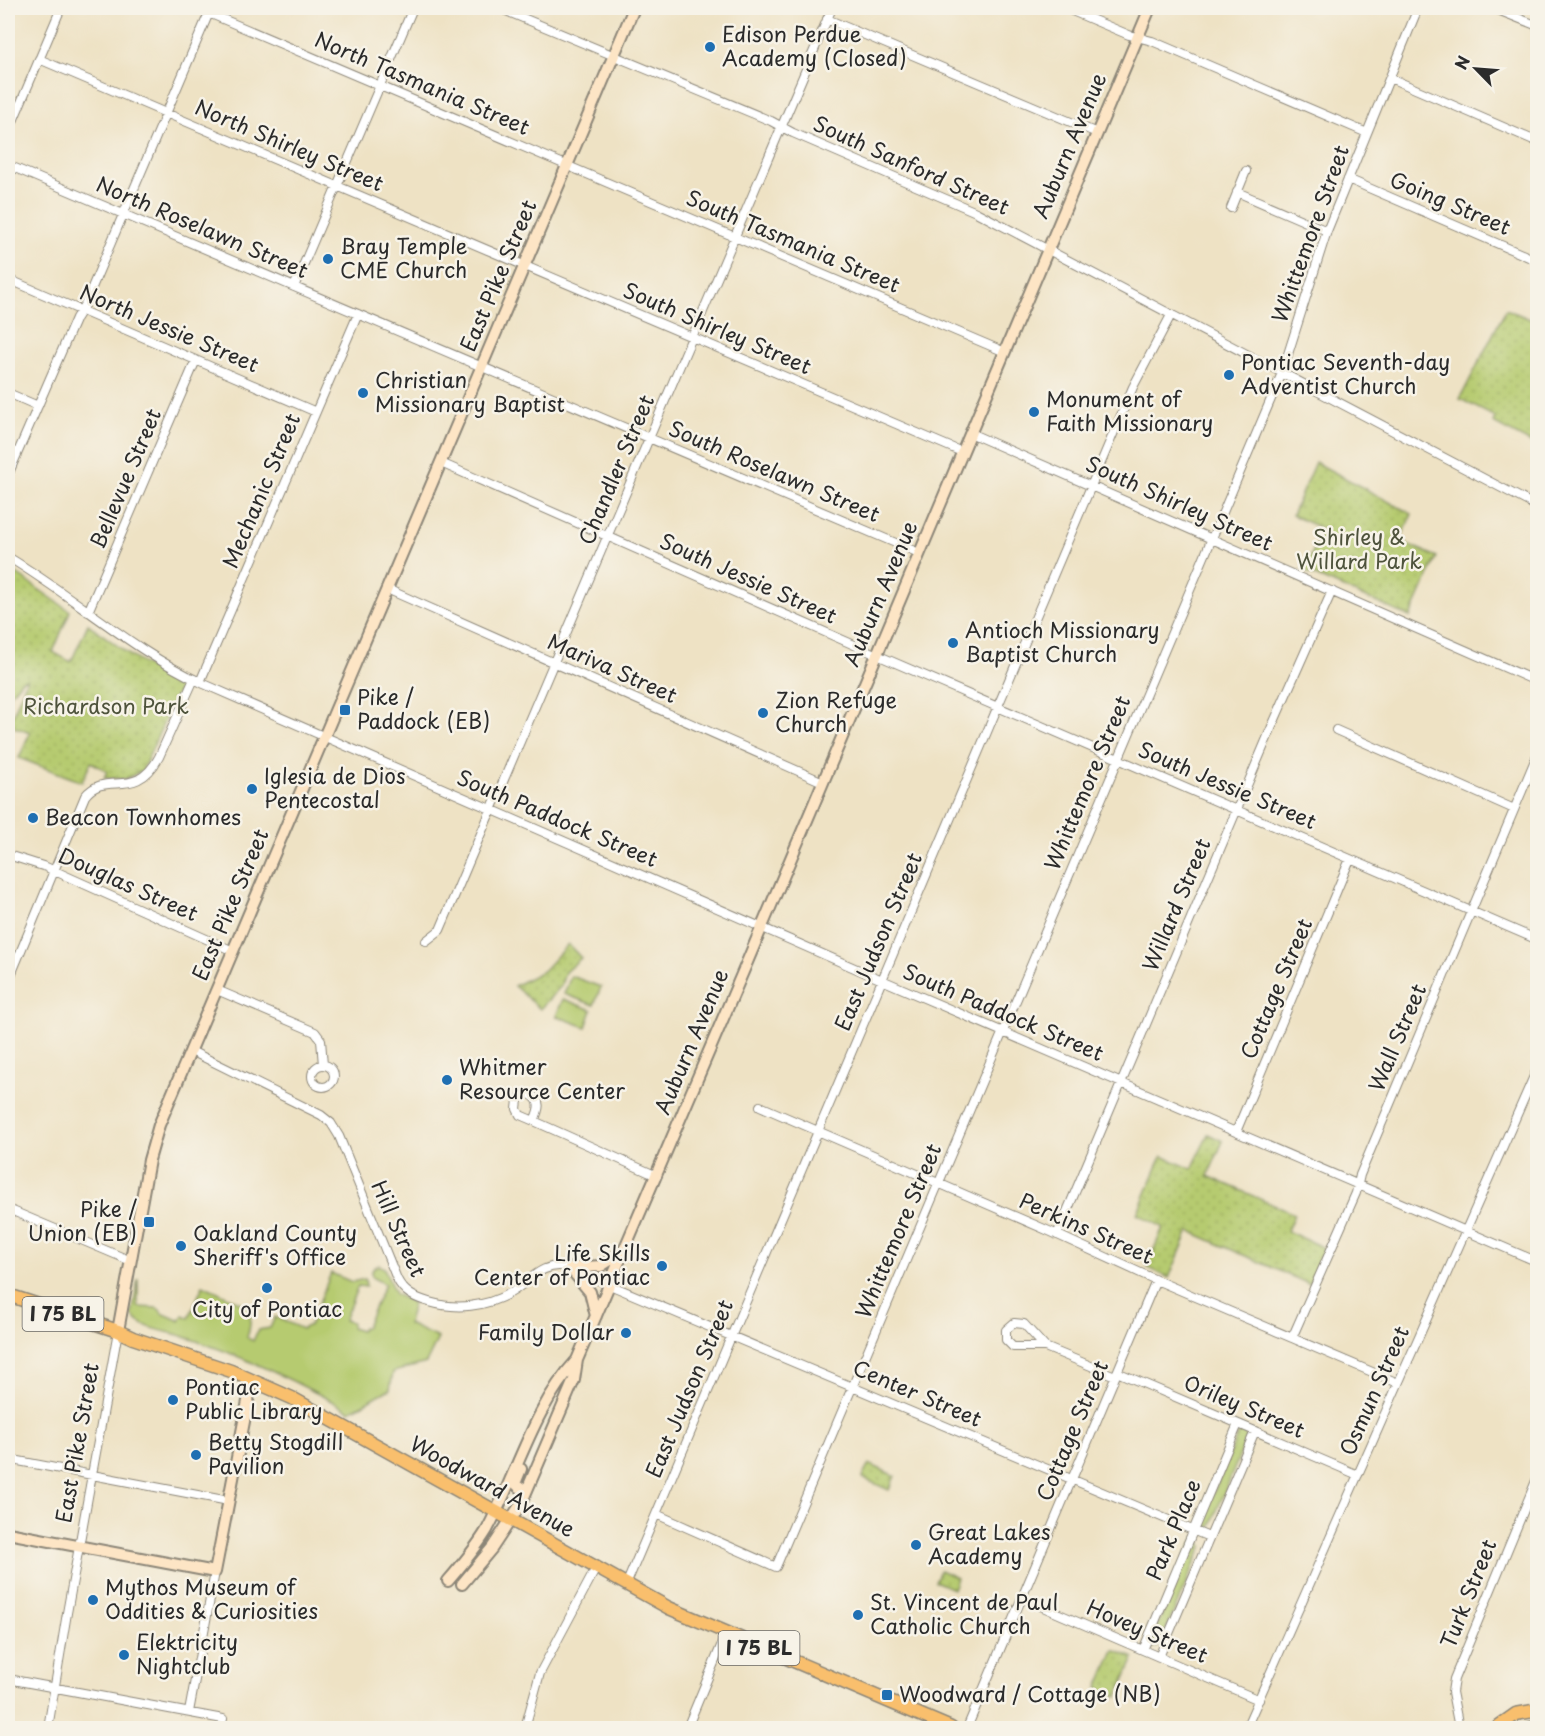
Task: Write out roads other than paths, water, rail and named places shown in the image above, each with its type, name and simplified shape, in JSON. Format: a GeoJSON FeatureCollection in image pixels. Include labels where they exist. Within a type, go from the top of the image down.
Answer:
{"type":"FeatureCollection","features":[{"type":"Feature","properties":{"kind":"main road","name":"East Pike Street"},"geometry":{"type":"LineString","coordinates":[[118,1331],[153,1145],[190,1051],[634,8]]}},
{"type":"Feature","properties":{"kind":"main road","name":"Auburn Avenue"},"geometry":{"type":"LineString","coordinates":[[462,1584],[492,1548],[526,1492],[574,1380],[577,1360],[657,1176],[1150,8]]}},
{"type":"Feature","properties":{"kind":"main road"},"geometry":{"type":"LineString","coordinates":[[570,1268],[601,1266],[624,1251]]}},
{"type":"Feature","properties":{"kind":"main road"},"geometry":{"type":"LineString","coordinates":[[570,1268],[590,1292],[596,1316]]}},
{"type":"Feature","properties":{"kind":"main road","name":"Woodward Avenue"},"geometry":{"type":"LineString","coordinates":[[8,1295],[118,1331],[252,1380],[335,1421],[669,1608],[935,1724],[951,1728]]}},
{"type":"Feature","properties":{"kind":"main road","name":"Auburn Avenue"},"geometry":{"type":"LineString","coordinates":[[448,1581],[485,1533],[526,1443],[564,1375],[577,1360]]}},
{"type":"Feature","properties":{"kind":"main road"},"geometry":{"type":"LineString","coordinates":[[8,1533],[215,1572],[252,1380]]}},
{"type":"Feature","properties":{"kind":"main road"},"geometry":{"type":"LineString","coordinates":[[526,1443],[523,1465],[516,1481],[519,1487],[526,1492]]}},
{"type":"Feature","properties":{"kind":"main road"},"geometry":{"type":"LineString","coordinates":[[1499,1728],[1516,1714],[1538,1710]]}},
{"type":"Feature","properties":{"kind":"main road"},"geometry":{"type":"LineString","coordinates":[[1531,1728],[1538,1728]]}},
{"type":"Feature","properties":{"kind":"street"},"geometry":{"type":"LineString","coordinates":[[8,133],[61,8]]}},
{"type":"Feature","properties":{"kind":"street","name":"North Tasmania Street"},"geometry":{"type":"LineString","coordinates":[[196,8],[210,10],[380,86],[567,165]]}},
{"type":"Feature","properties":{"kind":"street"},"geometry":{"type":"LineString","coordinates":[[294,287],[414,8]]}},
{"type":"Feature","properties":{"kind":"street","name":"South Sanford Street"},"geometry":{"type":"LineString","coordinates":[[499,8],[953,201],[1538,507]]}},
{"type":"Feature","properties":{"kind":"street","name":"Chandler Street"},"geometry":{"type":"LineString","coordinates":[[426,941],[440,930],[832,8]]}},
{"type":"Feature","properties":{"kind":"street"},"geometry":{"type":"LineString","coordinates":[[1065,8],[1152,41],[1367,133]]}},
{"type":"Feature","properties":{"kind":"street","name":"Whittemore Street"},"geometry":{"type":"LineString","coordinates":[[656,1514],[776,1567],[1282,373],[1327,231],[1418,8]]}},
{"type":"Feature","properties":{"kind":"street"},"geometry":{"type":"LineString","coordinates":[[1493,8],[1538,26]]}},
{"type":"Feature","properties":{"kind":"street"},"geometry":{"type":"LineString","coordinates":[[8,475],[210,10]]}},
{"type":"Feature","properties":{"kind":"street"},"geometry":{"type":"LineString","coordinates":[[827,19],[1097,133]]}},
{"type":"Feature","properties":{"kind":"street","name":"North Shirley Street"},"geometry":{"type":"LineString","coordinates":[[39,59],[524,266]]}},
{"type":"Feature","properties":{"kind":"street"},"geometry":{"type":"LineString","coordinates":[[1390,78],[1538,142]]}},
{"type":"Feature","properties":{"kind":"street","name":"North Roselawn Street"},"geometry":{"type":"LineString","coordinates":[[8,165],[482,367]]}},
{"type":"Feature","properties":{"kind":"street","name":"South Tasmania Street"},"geometry":{"type":"LineString","coordinates":[[567,165],[1005,352]]}},
{"type":"Feature","properties":{"kind":"street"},"geometry":{"type":"LineString","coordinates":[[1231,208],[1246,171]]}},
{"type":"Feature","properties":{"kind":"street","name":"Going Street"},"geometry":{"type":"LineString","coordinates":[[1348,179],[1538,261]]}},
{"type":"Feature","properties":{"kind":"street"},"geometry":{"type":"LineString","coordinates":[[1238,192],[1327,231]]}},
{"type":"Feature","properties":{"kind":"street","name":"South Shirley Street"},"geometry":{"type":"LineString","coordinates":[[524,266],[962,452]]}},
{"type":"Feature","properties":{"kind":"street","name":"North Jessie Street"},"geometry":{"type":"LineString","coordinates":[[8,279],[316,412]]}},
{"type":"Feature","properties":{"kind":"street","name":"Mechanic Street"},"geometry":{"type":"LineString","coordinates":[[8,982],[83,801],[91,789],[102,784],[129,783],[142,778],[159,758],[197,681],[358,314]]}},
{"type":"Feature","properties":{"kind":"street","name":"East Judson Street"},"geometry":{"type":"LineString","coordinates":[[626,1585],[1133,387],[1171,315]]}},
{"type":"Feature","properties":{"kind":"street","name":"Bellevue Street"},"geometry":{"type":"LineString","coordinates":[[88,612],[196,360]]}},
{"type":"Feature","properties":{"kind":"street","name":"South Roselawn Street"},"geometry":{"type":"LineString","coordinates":[[482,367],[920,553]]}},
{"type":"Feature","properties":{"kind":"street"},"geometry":{"type":"LineString","coordinates":[[8,393],[38,406]]}},
{"type":"Feature","properties":{"kind":"street","name":"South Shirley Street"},"geometry":{"type":"LineString","coordinates":[[970,433],[1538,682]]}},
{"type":"Feature","properties":{"kind":"street","name":"South Jessie Street"},"geometry":{"type":"LineString","coordinates":[[441,464],[1538,940]]}},
{"type":"Feature","properties":{"kind":"street","name":"South Paddock Street"},"geometry":{"type":"LineString","coordinates":[[8,557],[148,654],[197,681],[882,980],[1538,1262]]}},
{"type":"Feature","properties":{"kind":"street","name":"Mariva Street"},"geometry":{"type":"LineString","coordinates":[[387,589],[823,782]]}},
{"type":"Feature","properties":{"kind":"street","name":"Willard Street"},"geometry":{"type":"LineString","coordinates":[[1057,1235],[1332,591]]}},
{"type":"Feature","properties":{"kind":"street"},"geometry":{"type":"LineString","coordinates":[[1336,730],[1514,809]]}},
{"type":"Feature","properties":{"kind":"street","name":"Wall Street"},"geometry":{"type":"LineString","coordinates":[[1292,1338],[1356,1193],[1360,1175],[1538,753]]}},
{"type":"Feature","properties":{"kind":"street","name":"Douglas Street"},"geometry":{"type":"LineString","coordinates":[[8,855],[53,871],[233,951]]}},
{"type":"Feature","properties":{"kind":"street","name":"Cottage Street"},"geometry":{"type":"LineString","coordinates":[[1236,1132],[1350,859]]}},
{"type":"Feature","properties":{"kind":"street"},"geometry":{"type":"LineString","coordinates":[[217,990],[317,1034],[322,1043],[323,1065]]}},
{"type":"Feature","properties":{"kind":"street","name":"Hill Street"},"geometry":{"type":"LineString","coordinates":[[190,1051],[321,1115],[331,1123],[339,1136],[397,1279],[411,1296],[445,1305],[480,1304],[511,1292],[545,1268],[557,1265],[610,1285]]}},
{"type":"Feature","properties":{"kind":"street","name":"Osmun Street"},"geometry":{"type":"LineString","coordinates":[[1246,1728],[1538,1067]]}},
{"type":"Feature","properties":{"kind":"street","name":"Perkins Street"},"geometry":{"type":"LineString","coordinates":[[760,1106],[1156,1280],[1398,1383]]}},
{"type":"Feature","properties":{"kind":"street"},"geometry":{"type":"LineString","coordinates":[[534,1120],[657,1176]]}},
{"type":"Feature","properties":{"kind":"street"},"geometry":{"type":"LineString","coordinates":[[8,1209],[131,1261]]}},
{"type":"Feature","properties":{"kind":"street","name":"Cottage Street"},"geometry":{"type":"LineString","coordinates":[[967,1728],[1156,1280]]}},
{"type":"Feature","properties":{"kind":"street","name":"Center Street"},"geometry":{"type":"LineString","coordinates":[[610,1285],[1209,1538]]}},
{"type":"Feature","properties":{"kind":"street"},"geometry":{"type":"LineString","coordinates":[[1014,1323],[1024,1324],[1045,1347],[1013,1347],[1006,1340],[1006,1330],[1014,1323]]}},
{"type":"Feature","properties":{"kind":"street","name":"East Pike Street"},"geometry":{"type":"LineString","coordinates":[[48,1728],[118,1331]]}},
{"type":"Feature","properties":{"kind":"street","name":"Oriley Street"},"geometry":{"type":"LineString","coordinates":[[1045,1347],[1116,1374],[1358,1475]]}},
{"type":"Feature","properties":{"kind":"street","name":"Park Place"},"geometry":{"type":"LineString","coordinates":[[1143,1650],[1238,1424]]}},
{"type":"Feature","properties":{"kind":"street","name":"Park Place"},"geometry":{"type":"LineString","coordinates":[[1159,1657],[1254,1431]]}},
{"type":"Feature","properties":{"kind":"street"},"geometry":{"type":"LineString","coordinates":[[8,1459],[229,1501]]}},
{"type":"Feature","properties":{"kind":"street","name":"Turk Street"},"geometry":{"type":"LineString","coordinates":[[1459,1728],[1452,1692],[1454,1679],[1538,1476]]}},
{"type":"Feature","properties":{"kind":"street"},"geometry":{"type":"LineString","coordinates":[[525,1728],[533,1694],[543,1667],[596,1568]]}},
{"type":"Feature","properties":{"kind":"street"},"geometry":{"type":"LineString","coordinates":[[189,1712],[215,1572]]}},
{"type":"Feature","properties":{"kind":"street","name":"Hovey Street"},"geometry":{"type":"LineString","coordinates":[[1022,1598],[1259,1700]]}},
{"type":"Feature","properties":{"kind":"street"},"geometry":{"type":"LineString","coordinates":[[687,1728],[726,1634]]}},
{"type":"Feature","properties":{"kind":"street"},"geometry":{"type":"LineString","coordinates":[[8,1679],[224,1719]]}},
{"type":"Feature","properties":{"kind":"place","name":"Edison Perdue Academy (Closed)"},"geometry":{"type":"Point","coordinates":[710,47]}},
{"type":"Feature","properties":{"kind":"place","name":"Bray Temple CME Church"},"geometry":{"type":"Point","coordinates":[328,259]}},
{"type":"Feature","properties":{"kind":"place","name":"Pontiac Seventh-day Adventist Church"},"geometry":{"type":"Point","coordinates":[1229,375]}},
{"type":"Feature","properties":{"kind":"place","name":"Christian Missionary Baptist"},"geometry":{"type":"Point","coordinates":[363,393]}},
{"type":"Feature","properties":{"kind":"place","name":"Monument of Faith Missionary"},"geometry":{"type":"Point","coordinates":[1034,412]}},
{"type":"Feature","properties":{"kind":"place","name":"Antioch Missionary Baptist Church"},"geometry":{"type":"Point","coordinates":[953,643]}},
{"type":"Feature","properties":{"kind":"place","name":"Pike / Paddock (EB)"},"geometry":{"type":"Point","coordinates":[345,710]}},
{"type":"Feature","properties":{"kind":"place","name":"Zion Refuge Church"},"geometry":{"type":"Point","coordinates":[763,713]}},
{"type":"Feature","properties":{"kind":"place","name":"Iglesia de Dios Pentecostal"},"geometry":{"type":"Point","coordinates":[252,789]}},
{"type":"Feature","properties":{"kind":"place","name":"Beacon Townhomes"},"geometry":{"type":"Point","coordinates":[33,818]}},
{"type":"Feature","properties":{"kind":"place","name":"Whitmer Resource Center"},"geometry":{"type":"Point","coordinates":[447,1080]}},
{"type":"Feature","properties":{"kind":"place","name":"Pike / Union (EB)"},"geometry":{"type":"Point","coordinates":[149,1222]}},
{"type":"Feature","properties":{"kind":"place","name":"Oakland County Sheriff's Office"},"geometry":{"type":"Point","coordinates":[181,1246]}},
{"type":"Feature","properties":{"kind":"place","name":"Life Skills Center of Pontiac"},"geometry":{"type":"Point","coordinates":[662,1266]}},
{"type":"Feature","properties":{"kind":"place","name":"City of Pontiac"},"geometry":{"type":"Point","coordinates":[267,1288]}},
{"type":"Feature","properties":{"kind":"place","name":"Family Dollar"},"geometry":{"type":"Point","coordinates":[626,1333]}},
{"type":"Feature","properties":{"kind":"place","name":"Pontiac Public Library"},"geometry":{"type":"Point","coordinates":[173,1400]}},
{"type":"Feature","properties":{"kind":"place","name":"Betty Stogdill Pavilion"},"geometry":{"type":"Point","coordinates":[196,1455]}},
{"type":"Feature","properties":{"kind":"place","name":"Great Lakes Academy"},"geometry":{"type":"Point","coordinates":[916,1545]}},
{"type":"Feature","properties":{"kind":"place","name":"Mythos Museum of Oddities & Curiosities"},"geometry":{"type":"Point","coordinates":[93,1600]}},
{"type":"Feature","properties":{"kind":"place","name":"St. Vincent de Paul Catholic Church"},"geometry":{"type":"Point","coordinates":[858,1615]}},
{"type":"Feature","properties":{"kind":"place","name":"Elektricity Nightclub"},"geometry":{"type":"Point","coordinates":[124,1655]}},
{"type":"Feature","properties":{"kind":"place","name":"Woodward / Cottage (NB)"},"geometry":{"type":"Point","coordinates":[887,1695]}},
{"type":"Feature","properties":{"kind":"park label","name":"Shirley & Willard Park"},"geometry":{"type":"Point","coordinates":[1359,550]}},
{"type":"Feature","properties":{"kind":"park label","name":"Richardson Park"},"geometry":{"type":"Point","coordinates":[106,707]}}]}
